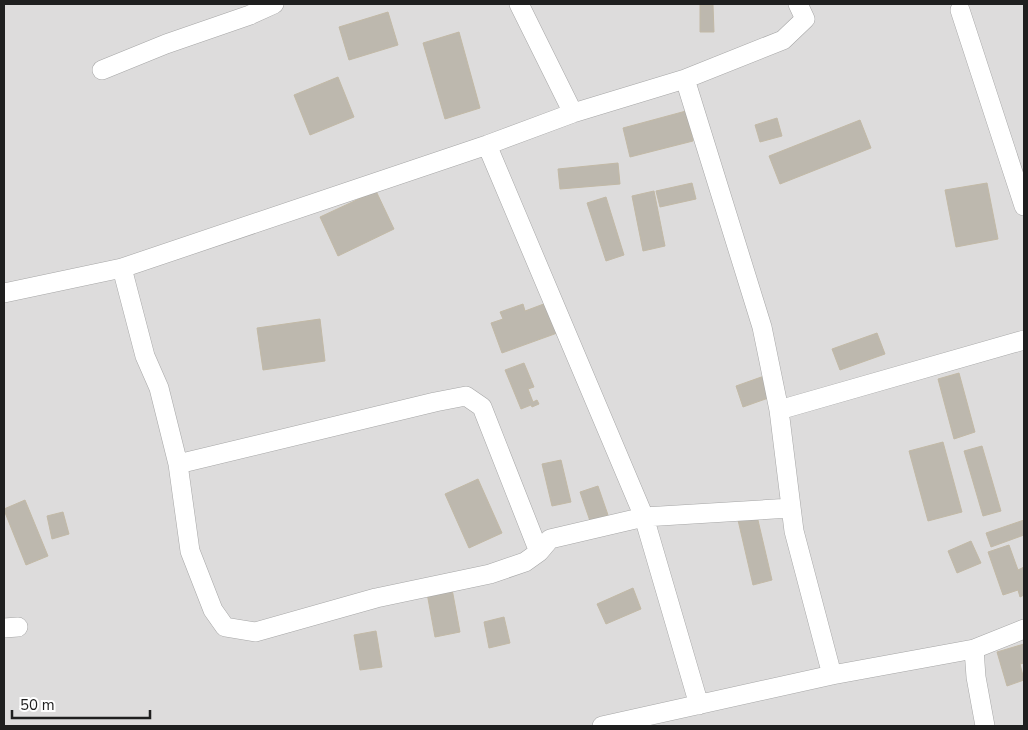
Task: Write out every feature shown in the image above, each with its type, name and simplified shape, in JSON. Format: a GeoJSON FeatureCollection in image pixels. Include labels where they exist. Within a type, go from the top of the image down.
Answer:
{"type":"FeatureCollection","features":[{"type":"Feature","properties":{"kind":"street"},"geometry":{"type":"LineString","coordinates":[[102,70],[166,44],[250,15],[274,4]]}},
{"type":"Feature","properties":{"kind":"street"},"geometry":{"type":"LineString","coordinates":[[519,4],[573,113]]}},
{"type":"Feature","properties":{"kind":"street"},"geometry":{"type":"LineString","coordinates":[[4,293],[122,268],[487,145],[573,113],[685,79],[783,40],[805,19],[798,4]]}},
{"type":"Feature","properties":{"kind":"street"},"geometry":{"type":"LineString","coordinates":[[960,10],[1024,206]]}},
{"type":"Feature","properties":{"kind":"street"},"geometry":{"type":"LineString","coordinates":[[685,79],[762,327],[779,410],[794,531],[832,675]]}},
{"type":"Feature","properties":{"kind":"street"},"geometry":{"type":"LineString","coordinates":[[487,145],[644,517],[699,705]]}},
{"type":"Feature","properties":{"kind":"street"},"geometry":{"type":"LineString","coordinates":[[122,268],[145,356],[159,388],[178,464],[190,551],[213,610],[225,627],[255,632],[376,598],[490,574],[525,562],[539,552],[550,539],[644,517],[791,508]]}},
{"type":"Feature","properties":{"kind":"street"},"geometry":{"type":"LineString","coordinates":[[779,410],[1024,340]]}},
{"type":"Feature","properties":{"kind":"street"},"geometry":{"type":"LineString","coordinates":[[178,464],[466,396],[482,407],[539,552]]}},
{"type":"Feature","properties":{"kind":"street"},"geometry":{"type":"LineString","coordinates":[[602,726],[832,675],[974,649],[1024,629]]}},
{"type":"Feature","properties":{"kind":"street"},"geometry":{"type":"LineString","coordinates":[[974,649],[976,677],[985,726]]}},
{"type":"Feature","properties":{"kind":"shaded area"},"geometry":{"type":"Polygon","coordinates":[[[4,4],[1024,4],[1024,726],[4,726],[4,4]]]}},
{"type":"Feature","properties":{"kind":"building"},"geometry":{"type":"Polygon","coordinates":[[[700,5],[713,5],[714,32],[700,32],[700,5]]]}},
{"type":"Feature","properties":{"kind":"building"},"geometry":{"type":"Polygon","coordinates":[[[388,12],[398,45],[349,60],[339,27],[388,12]]]}},
{"type":"Feature","properties":{"kind":"building"},"geometry":{"type":"Polygon","coordinates":[[[459,32],[480,108],[445,119],[423,43],[459,32]]]}},
{"type":"Feature","properties":{"kind":"building"},"geometry":{"type":"Polygon","coordinates":[[[338,77],[354,117],[310,135],[294,95],[338,77]]]}},
{"type":"Feature","properties":{"kind":"building"},"geometry":{"type":"Polygon","coordinates":[[[686,111],[693,141],[630,157],[623,128],[686,111]]]}},
{"type":"Feature","properties":{"kind":"building"},"geometry":{"type":"Polygon","coordinates":[[[777,118],[782,136],[760,142],[755,125],[777,118]]]}},
{"type":"Feature","properties":{"kind":"building"},"geometry":{"type":"Polygon","coordinates":[[[860,120],[871,148],[780,184],[769,156],[860,120]]]}},
{"type":"Feature","properties":{"kind":"building"},"geometry":{"type":"Polygon","coordinates":[[[618,163],[620,184],[560,189],[558,169],[618,163]]]}},
{"type":"Feature","properties":{"kind":"building"},"geometry":{"type":"Polygon","coordinates":[[[692,183],[696,199],[660,207],[656,191],[692,183]]]}},
{"type":"Feature","properties":{"kind":"building"},"geometry":{"type":"Polygon","coordinates":[[[987,183],[998,239],[956,247],[945,190],[987,183]]]}},
{"type":"Feature","properties":{"kind":"building"},"geometry":{"type":"Polygon","coordinates":[[[376,191],[394,229],[338,256],[320,217],[376,191]]]}},
{"type":"Feature","properties":{"kind":"building"},"geometry":{"type":"Polygon","coordinates":[[[654,191],[665,246],[643,251],[632,196],[654,191]]]}},
{"type":"Feature","properties":{"kind":"building"},"geometry":{"type":"Polygon","coordinates":[[[606,197],[624,255],[606,261],[587,203],[606,197]]]}},
{"type":"Feature","properties":{"kind":"building"},"geometry":{"type":"Polygon","coordinates":[[[549,302],[560,332],[502,353],[491,323],[503,319],[500,312],[523,304],[525,311],[549,302]]]}},
{"type":"Feature","properties":{"kind":"building"},"geometry":{"type":"Polygon","coordinates":[[[320,319],[325,361],[263,370],[257,328],[320,319]]]}},
{"type":"Feature","properties":{"kind":"building"},"geometry":{"type":"Polygon","coordinates":[[[877,333],[885,354],[840,370],[832,349],[877,333]]]}},
{"type":"Feature","properties":{"kind":"building"},"geometry":{"type":"Polygon","coordinates":[[[524,363],[534,387],[528,389],[533,402],[537,400],[539,404],[521,409],[505,370],[524,363]]]}},
{"type":"Feature","properties":{"kind":"building"},"geometry":{"type":"Polygon","coordinates":[[[959,373],[975,432],[954,439],[938,379],[959,373]]]}},
{"type":"Feature","properties":{"kind":"building"},"geometry":{"type":"Polygon","coordinates":[[[767,375],[774,396],[743,407],[736,386],[767,375]]]}},
{"type":"Feature","properties":{"kind":"building"},"geometry":{"type":"Polygon","coordinates":[[[943,442],[962,512],[928,521],[909,451],[943,442]]]}},
{"type":"Feature","properties":{"kind":"building"},"geometry":{"type":"Polygon","coordinates":[[[982,446],[1001,511],[983,516],[964,451],[982,446]]]}},
{"type":"Feature","properties":{"kind":"building"},"geometry":{"type":"Polygon","coordinates":[[[561,460],[571,502],[552,506],[542,464],[561,460]]]}},
{"type":"Feature","properties":{"kind":"building"},"geometry":{"type":"Polygon","coordinates":[[[478,479],[502,533],[469,548],[445,494],[478,479]]]}},
{"type":"Feature","properties":{"kind":"building"},"geometry":{"type":"Polygon","coordinates":[[[598,486],[608,515],[590,521],[580,492],[598,486]]]}},
{"type":"Feature","properties":{"kind":"building"},"geometry":{"type":"Polygon","coordinates":[[[25,500],[48,556],[26,565],[4,510],[25,500]]]}},
{"type":"Feature","properties":{"kind":"building"},"geometry":{"type":"Polygon","coordinates":[[[63,512],[69,534],[52,539],[47,516],[63,512]]]}},
{"type":"Feature","properties":{"kind":"building"},"geometry":{"type":"Polygon","coordinates":[[[757,516],[772,580],[753,585],[738,520],[757,516]]]}},
{"type":"Feature","properties":{"kind":"building"},"geometry":{"type":"Polygon","coordinates":[[[1024,520],[1024,535],[991,547],[986,533],[1024,520]]]}},
{"type":"Feature","properties":{"kind":"building"},"geometry":{"type":"Polygon","coordinates":[[[971,541],[981,563],[957,573],[948,551],[971,541]]]}},
{"type":"Feature","properties":{"kind":"building"},"geometry":{"type":"Polygon","coordinates":[[[1009,545],[1018,570],[1024,567],[1024,595],[1020,597],[1018,590],[1003,595],[988,552],[1009,545]]]}},
{"type":"Feature","properties":{"kind":"building"},"geometry":{"type":"Polygon","coordinates":[[[633,588],[641,609],[606,624],[597,604],[633,588]]]}},
{"type":"Feature","properties":{"kind":"building"},"geometry":{"type":"Polygon","coordinates":[[[452,589],[460,632],[435,637],[427,593],[452,589]]]}},
{"type":"Feature","properties":{"kind":"building"},"geometry":{"type":"Polygon","coordinates":[[[504,617],[510,643],[489,648],[484,622],[504,617]]]}},
{"type":"Feature","properties":{"kind":"building"},"geometry":{"type":"Polygon","coordinates":[[[376,631],[382,667],[360,670],[354,635],[376,631]]]}},
{"type":"Feature","properties":{"kind":"building"},"geometry":{"type":"Polygon","coordinates":[[[1024,644],[1024,663],[1020,664],[1024,680],[1007,686],[997,652],[1024,644]]]}}]}
